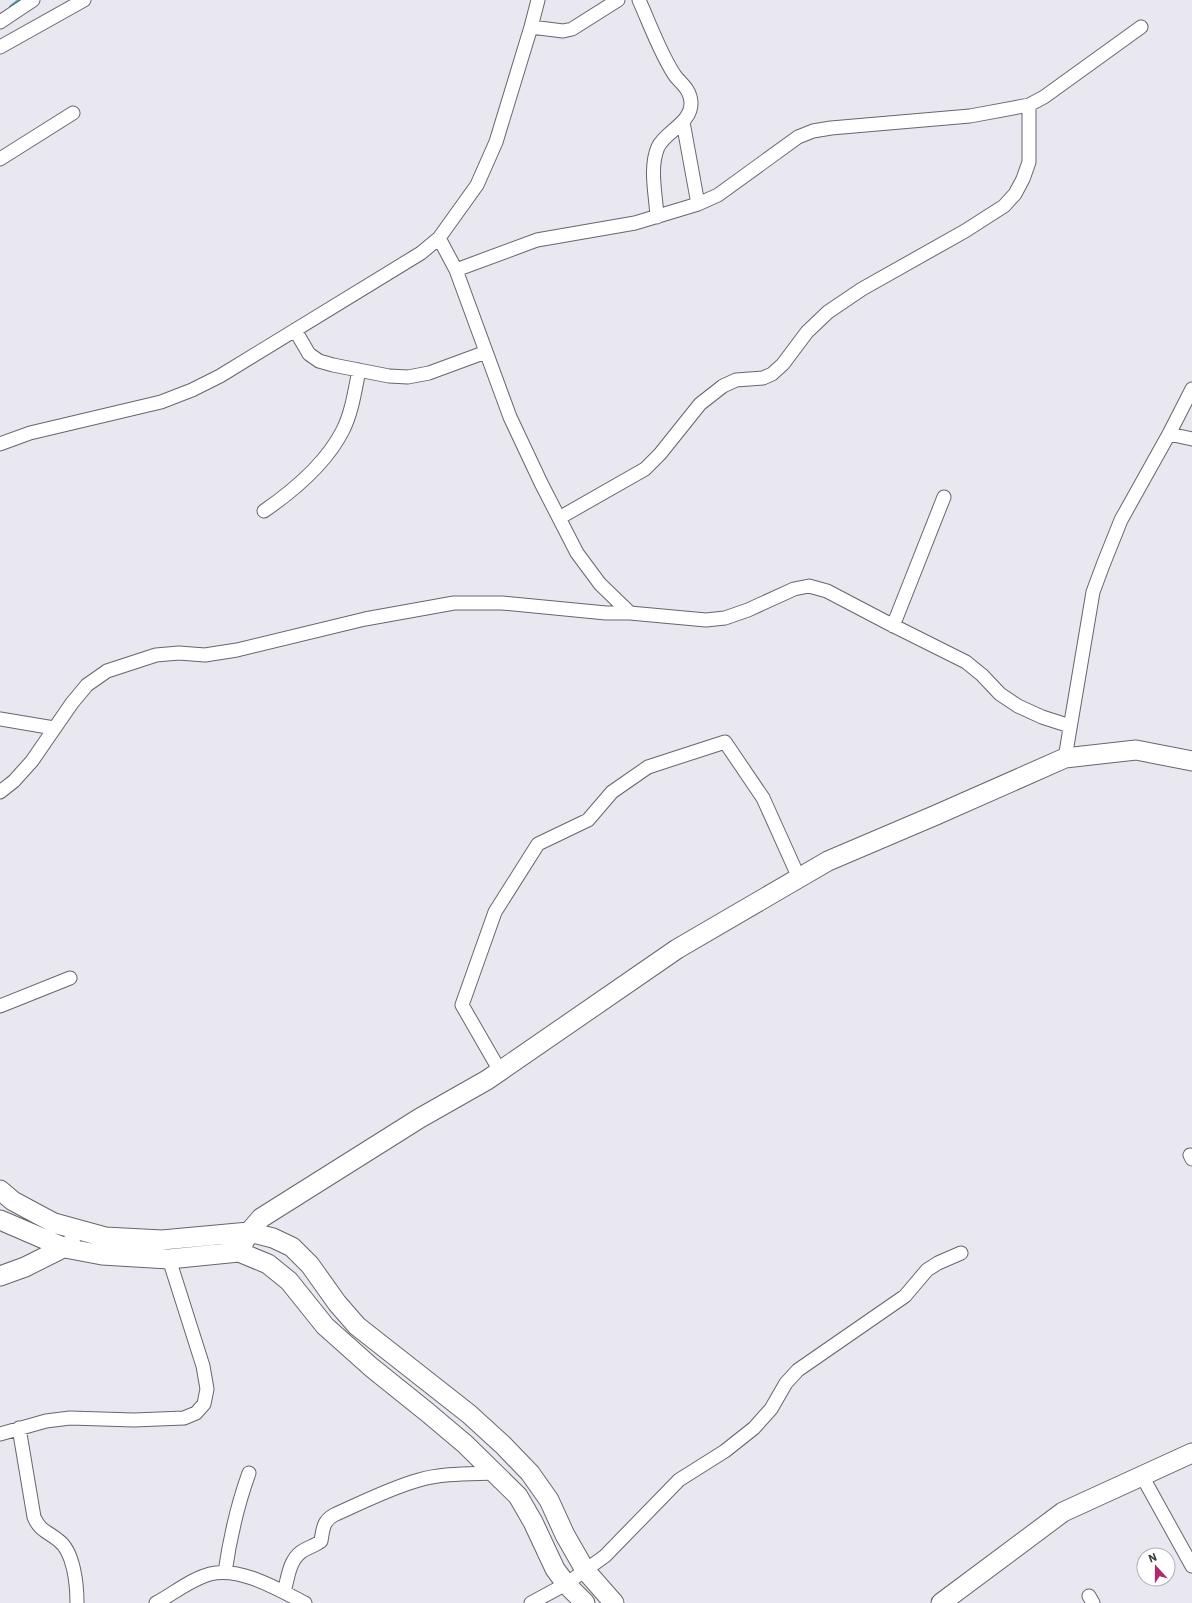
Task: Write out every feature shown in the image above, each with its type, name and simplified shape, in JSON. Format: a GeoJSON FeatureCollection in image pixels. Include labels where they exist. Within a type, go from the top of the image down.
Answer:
{"type":"FeatureCollection","features":[{"type":"Feature","properties":{"kind":"street"},"geometry":{"type":"LineString","coordinates":[[0,22],[32,0]]}},
{"type":"Feature","properties":{"kind":"street"},"geometry":{"type":"LineString","coordinates":[[0,47],[84,0]]}},
{"type":"Feature","properties":{"kind":"street"},"geometry":{"type":"LineString","coordinates":[[0,444],[30,433],[161,402],[192,390],[220,376],[421,254],[439,238],[477,185],[496,142],[538,0]]}},
{"type":"Feature","properties":{"kind":"street"},"geometry":{"type":"LineString","coordinates":[[531,27],[562,31],[572,29],[581,25],[618,0]]}},
{"type":"Feature","properties":{"kind":"street"},"geometry":{"type":"LineString","coordinates":[[640,0],[668,64],[676,77],[685,85],[690,93],[691,103],[689,112],[683,122],[665,137],[658,147],[655,158],[654,176],[657,216]]}},
{"type":"Feature","properties":{"kind":"street"},"geometry":{"type":"LineString","coordinates":[[456,270],[537,240],[605,230],[635,223],[698,204],[718,195],[798,137],[813,131],[831,128],[970,116],[1029,105],[1044,97],[1141,27]]}},
{"type":"Feature","properties":{"kind":"street"},"geometry":{"type":"LineString","coordinates":[[559,518],[645,469],[660,454],[700,404],[723,386],[736,380],[763,378],[772,374],[783,364],[807,332],[828,312],[862,289],[965,231],[1004,206],[1015,194],[1021,184],[1029,162],[1029,105]]}},
{"type":"Feature","properties":{"kind":"street"},"geometry":{"type":"LineString","coordinates":[[0,159],[73,113]]}},
{"type":"Feature","properties":{"kind":"street"},"geometry":{"type":"LineString","coordinates":[[683,122],[698,204]]}},
{"type":"Feature","properties":{"kind":"street"},"geometry":{"type":"LineString","coordinates":[[439,238],[456,270],[510,417],[541,483],[577,553],[600,584],[630,613]]}},
{"type":"Feature","properties":{"kind":"street"},"geometry":{"type":"LineString","coordinates":[[295,330],[309,354],[319,360],[333,365],[389,376],[408,377],[430,373],[486,352]]}},
{"type":"Feature","properties":{"kind":"street"},"geometry":{"type":"LineString","coordinates":[[264,511],[283,498],[332,448],[343,429],[354,398],[359,370]]}},
{"type":"Feature","properties":{"kind":"street"},"geometry":{"type":"LineString","coordinates":[[1065,758],[1094,592],[1103,565],[1121,520],[1169,434],[1192,389]]}},
{"type":"Feature","properties":{"kind":"street"},"geometry":{"type":"LineString","coordinates":[[1169,434],[1192,439]]}},
{"type":"Feature","properties":{"kind":"street"},"geometry":{"type":"LineString","coordinates":[[893,626],[944,498]]}},
{"type":"Feature","properties":{"kind":"street"},"geometry":{"type":"LineString","coordinates":[[0,792],[14,781],[32,761],[72,703],[87,685],[107,672],[156,655],[179,653],[205,655],[237,650],[365,619],[454,603],[502,603],[606,613],[630,613],[706,620],[725,618],[748,610],[794,589],[809,586],[827,590],[893,626],[966,662],[982,675],[1000,694],[1018,706],[1042,717],[1070,726]]}},
{"type":"Feature","properties":{"kind":"street"},"geometry":{"type":"LineString","coordinates":[[0,719],[54,728]]}},
{"type":"Feature","properties":{"kind":"street"},"geometry":{"type":"LineString","coordinates":[[500,1071],[462,1006],[495,912],[538,844],[588,820],[612,792],[648,767],[725,742],[763,798],[799,878]]}},
{"type":"Feature","properties":{"kind":"street"},"geometry":{"type":"LineString","coordinates":[[238,1252],[249,1232],[261,1218],[420,1118],[487,1080],[677,949],[828,860],[936,815],[1065,758],[1136,750],[1192,761]]}},
{"type":"Feature","properties":{"kind":"street"},"geometry":{"type":"LineString","coordinates":[[0,1006],[70,978]]}},
{"type":"Feature","properties":{"kind":"street"},"geometry":{"type":"LineString","coordinates":[[0,1190],[13,1201],[54,1223],[105,1237],[162,1240],[249,1232],[273,1238],[292,1247],[310,1265],[337,1303],[357,1326],[469,1414],[503,1445],[530,1473],[549,1500],[565,1535],[586,1570],[614,1603]]}},
{"type":"Feature","properties":{"kind":"street"},"geometry":{"type":"LineString","coordinates":[[0,1220],[65,1248],[102,1255],[169,1259],[238,1252],[268,1264],[289,1281],[325,1326],[371,1367],[448,1430],[518,1496],[533,1522],[555,1569],[566,1584],[585,1603]]}},
{"type":"Feature","properties":{"kind":"street"},"geometry":{"type":"LineString","coordinates":[[1,1278],[65,1248],[88,1232]]}},
{"type":"Feature","properties":{"kind":"street"},"geometry":{"type":"LineString","coordinates":[[531,1603],[566,1584],[605,1556],[679,1480],[725,1451],[754,1428],[771,1409],[786,1383],[798,1370],[905,1296],[927,1270],[938,1262],[961,1253]]}},
{"type":"Feature","properties":{"kind":"street"},"geometry":{"type":"LineString","coordinates":[[0,1434],[46,1421],[70,1418],[134,1420],[184,1418],[196,1413],[204,1404],[207,1389],[202,1366],[169,1259]]}},
{"type":"Feature","properties":{"kind":"street"},"geometry":{"type":"LineString","coordinates":[[19,1428],[34,1517],[38,1526],[60,1541],[70,1556],[77,1586],[77,1603]]}},
{"type":"Feature","properties":{"kind":"street"},"geometry":{"type":"LineString","coordinates":[[941,1603],[1063,1512],[1192,1453]]}},
{"type":"Feature","properties":{"kind":"street"},"geometry":{"type":"LineString","coordinates":[[225,1572],[230,1537],[239,1501],[249,1473]]}},
{"type":"Feature","properties":{"kind":"street"},"geometry":{"type":"LineString","coordinates":[[284,1592],[292,1563],[296,1556],[321,1541],[324,1524],[327,1519],[334,1515],[381,1494],[419,1480],[453,1474],[495,1473]]}},
{"type":"Feature","properties":{"kind":"street"},"geometry":{"type":"LineString","coordinates":[[1142,1476],[1192,1566]]}},
{"type":"Feature","properties":{"kind":"street"},"geometry":{"type":"LineString","coordinates":[[156,1603],[199,1578],[210,1574],[225,1572],[259,1580],[305,1603]]}},
{"type":"Feature","properties":{"kind":"waterway"},"geometry":{"type":"LineString","coordinates":[[11,7],[20,0]]}}]}
